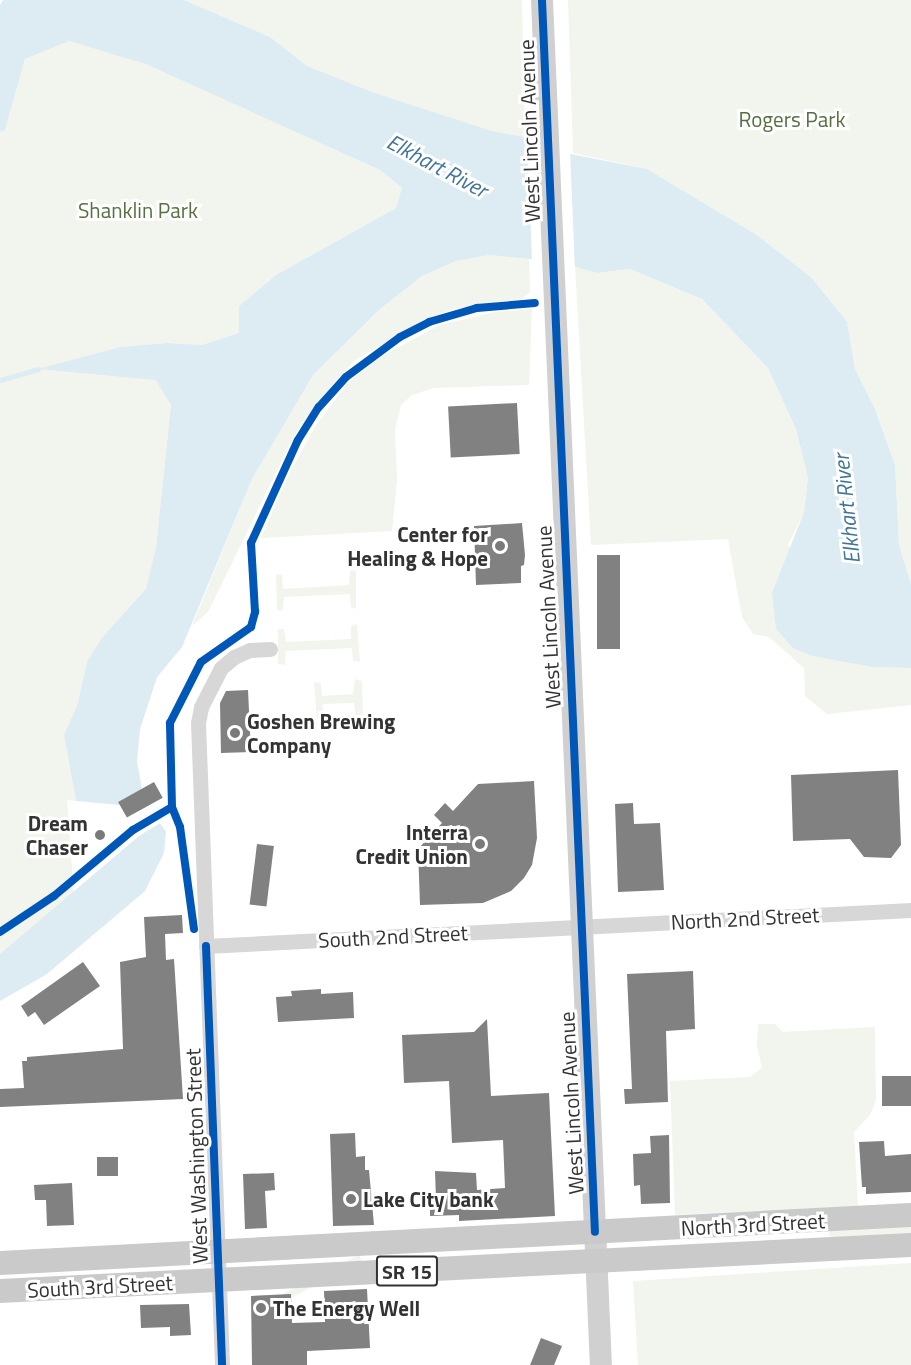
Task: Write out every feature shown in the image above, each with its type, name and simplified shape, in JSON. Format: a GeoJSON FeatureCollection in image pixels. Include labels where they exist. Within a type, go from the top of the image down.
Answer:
{"type":"FeatureCollection","features":[{"type":"Feature","properties":{"kind":"main road","name":"North 3rd Street"},"geometry":{"type":"LineString","coordinates":[[595,1232],[911,1215]]}},
{"type":"Feature","properties":{"kind":"main road","name":"South 3rd Street"},"geometry":{"type":"LineString","coordinates":[[0,1263],[595,1232]]}},
{"type":"Feature","properties":{"kind":"main road","name":"North 3rd Street"},"geometry":{"type":"LineString","coordinates":[[596,1262],[911,1245]]}},
{"type":"Feature","properties":{"kind":"main road","name":"South 3rd Street"},"geometry":{"type":"LineString","coordinates":[[0,1291],[596,1262]]}},
{"type":"Feature","properties":{"kind":"street","name":"West Lincoln Avenue"},"geometry":{"type":"LineString","coordinates":[[542,0],[580,926],[601,1365]]}},
{"type":"Feature","properties":{"kind":"street","name":"West Washington Street"},"geometry":{"type":"LineString","coordinates":[[222,1365],[198,723],[201,707],[221,668],[234,657],[270,649]]}},
{"type":"Feature","properties":{"kind":"street","name":"North 2nd Street"},"geometry":{"type":"LineString","coordinates":[[580,926],[911,910]]}},
{"type":"Feature","properties":{"kind":"street","name":"South 2nd Street"},"geometry":{"type":"LineString","coordinates":[[206,946],[580,926]]}},
{"type":"Feature","properties":{"kind":"green space"},"geometry":{"type":"Polygon","coordinates":[[[184,0],[522,0],[525,137],[492,131],[372,92],[307,66],[270,37],[184,0]]]}},
{"type":"Feature","properties":{"kind":"green space","name":"Rogers Park"},"geometry":{"type":"Polygon","coordinates":[[[568,0],[911,0],[911,584],[899,545],[895,465],[875,409],[855,369],[847,322],[811,277],[757,235],[647,169],[573,153],[568,0]]]}},
{"type":"Feature","properties":{"kind":"green space","name":"Shanklin Park"},"geometry":{"type":"Polygon","coordinates":[[[69,41],[146,63],[380,170],[402,188],[396,208],[276,275],[239,306],[240,333],[202,345],[167,343],[121,348],[157,380],[171,405],[156,547],[146,590],[87,662],[77,706],[64,735],[76,801],[67,800],[74,895],[0,954],[0,132],[5,130],[25,59],[69,41]]]}},
{"type":"Feature","properties":{"kind":"green space"},"geometry":{"type":"Polygon","coordinates":[[[490,255],[529,258],[530,292],[522,299],[453,309],[423,320],[354,361],[316,404],[293,438],[208,612],[192,626],[252,479],[313,375],[380,309],[422,276],[456,261],[490,255]]]}},
{"type":"Feature","properties":{"kind":"green space"},"geometry":{"type":"Polygon","coordinates":[[[575,266],[597,273],[630,269],[702,299],[768,368],[796,429],[808,478],[804,512],[788,545],[873,667],[911,668],[911,705],[827,714],[805,696],[804,668],[769,637],[753,634],[742,617],[728,539],[591,545],[575,266]]]}},
{"type":"Feature","properties":{"kind":"green space"},"geometry":{"type":"Polygon","coordinates":[[[532,309],[529,385],[434,388],[412,395],[401,405],[395,430],[397,481],[392,531],[261,538],[289,474],[316,425],[347,384],[376,359],[440,325],[495,312],[532,309]]]}},
{"type":"Feature","properties":{"kind":"green space"},"geometry":{"type":"Polygon","coordinates":[[[356,570],[356,609],[351,607],[350,594],[284,597],[283,610],[277,610],[276,574],[282,575],[283,589],[349,585],[350,571],[356,570]]]}},
{"type":"Feature","properties":{"kind":"green space"},"geometry":{"type":"Polygon","coordinates":[[[357,624],[360,662],[353,661],[352,648],[286,651],[285,665],[278,664],[278,629],[284,629],[286,642],[351,639],[351,626],[357,624]]]}},
{"type":"Feature","properties":{"kind":"green space"},"geometry":{"type":"Polygon","coordinates":[[[355,679],[362,681],[363,717],[356,717],[354,703],[323,704],[322,718],[317,719],[314,682],[321,683],[322,696],[353,694],[355,679]]]}},
{"type":"Feature","properties":{"kind":"green space"},"geometry":{"type":"Polygon","coordinates":[[[758,1024],[775,1024],[783,1032],[875,1027],[876,1100],[870,1115],[854,1132],[858,1206],[675,1215],[670,1081],[750,1077],[762,1068],[757,1046],[758,1024]]]}},
{"type":"Feature","properties":{"kind":"green space"},"geometry":{"type":"Polygon","coordinates":[[[911,1226],[911,1234],[832,1238],[828,1234],[831,1230],[911,1226]]]}},
{"type":"Feature","properties":{"kind":"green space"},"geometry":{"type":"Polygon","coordinates":[[[359,1255],[362,1261],[264,1311],[261,1305],[359,1255]]]}},
{"type":"Feature","properties":{"kind":"green space"},"geometry":{"type":"Polygon","coordinates":[[[911,1263],[911,1365],[638,1365],[633,1281],[911,1263]]]}},
{"type":"Feature","properties":{"kind":"water","name":"Elkhart River"},"geometry":{"type":"Polygon","coordinates":[[[3,0],[184,0],[270,37],[307,66],[372,92],[492,131],[525,137],[555,151],[647,169],[757,235],[811,277],[847,322],[855,369],[875,409],[895,465],[899,545],[911,584],[911,668],[873,667],[813,656],[793,648],[776,629],[772,593],[804,512],[808,478],[796,429],[768,368],[702,299],[630,269],[597,273],[559,262],[490,255],[456,261],[422,276],[380,309],[313,375],[252,479],[182,647],[157,677],[140,729],[137,761],[142,790],[120,805],[76,801],[64,735],[77,706],[87,662],[101,639],[146,589],[156,547],[171,405],[156,380],[38,369],[121,347],[167,343],[202,345],[239,333],[239,306],[276,275],[396,208],[402,188],[380,170],[146,64],[69,41],[25,59],[5,130],[0,132],[0,5],[3,0]]]}},
{"type":"Feature","properties":{"kind":"water"},"geometry":{"type":"Polygon","coordinates":[[[160,823],[166,832],[164,853],[145,891],[47,974],[0,1001],[0,954],[139,836],[160,823]]]}},
{"type":"Feature","properties":{"kind":"pier"},"geometry":{"type":"Polygon","coordinates":[[[527,135],[570,150],[575,270],[532,261],[527,135]]]}},
{"type":"Feature","properties":{"kind":"building"},"geometry":{"type":"Polygon","coordinates":[[[517,403],[520,454],[451,458],[448,407],[517,403]]]}},
{"type":"Feature","properties":{"kind":"building","name":"Center for Healing & Hope"},"geometry":{"type":"Polygon","coordinates":[[[522,523],[525,555],[524,565],[521,566],[521,583],[476,585],[474,526],[522,523]]]}},
{"type":"Feature","properties":{"kind":"building"},"geometry":{"type":"Polygon","coordinates":[[[597,555],[620,555],[620,649],[597,649],[597,555]]]}},
{"type":"Feature","properties":{"kind":"building","name":"Goshen Brewing Company"},"geometry":{"type":"Polygon","coordinates":[[[248,690],[251,752],[221,753],[220,703],[226,691],[248,690]]]}},
{"type":"Feature","properties":{"kind":"building"},"geometry":{"type":"Polygon","coordinates":[[[898,770],[901,845],[891,858],[864,857],[850,839],[793,841],[791,775],[898,770]]]}},
{"type":"Feature","properties":{"kind":"building","name":"Interra Credit Union"},"geometry":{"type":"Polygon","coordinates":[[[534,781],[537,838],[532,865],[524,878],[511,891],[483,903],[420,905],[418,849],[442,823],[434,815],[445,803],[453,811],[478,784],[534,781]]]}},
{"type":"Feature","properties":{"kind":"building"},"geometry":{"type":"Polygon","coordinates":[[[154,782],[163,798],[127,818],[118,802],[154,782]]]}},
{"type":"Feature","properties":{"kind":"building"},"geometry":{"type":"Polygon","coordinates":[[[633,803],[634,824],[660,823],[664,890],[618,892],[615,804],[633,803]]]}},
{"type":"Feature","properties":{"kind":"building"},"geometry":{"type":"Polygon","coordinates":[[[257,844],[274,846],[266,907],[250,905],[257,844]]]}},
{"type":"Feature","properties":{"kind":"building"},"geometry":{"type":"Polygon","coordinates":[[[182,915],[183,933],[165,934],[166,960],[174,959],[183,1099],[0,1107],[0,1089],[24,1088],[22,1061],[27,1061],[27,1057],[123,1049],[120,962],[146,957],[144,917],[182,915]]]}},
{"type":"Feature","properties":{"kind":"building"},"geometry":{"type":"Polygon","coordinates":[[[83,962],[100,986],[44,1025],[35,1012],[28,1017],[21,1006],[83,962]]]}},
{"type":"Feature","properties":{"kind":"building"},"geometry":{"type":"Polygon","coordinates":[[[693,971],[695,1029],[666,1031],[668,1102],[625,1104],[624,1089],[632,1089],[627,974],[693,971]]]}},
{"type":"Feature","properties":{"kind":"building"},"geometry":{"type":"Polygon","coordinates":[[[321,989],[321,994],[353,992],[354,1018],[278,1022],[276,997],[292,996],[291,991],[321,989]]]}},
{"type":"Feature","properties":{"kind":"building"},"geometry":{"type":"Polygon","coordinates":[[[487,1019],[491,1096],[549,1093],[555,1216],[459,1221],[459,1215],[430,1216],[430,1200],[436,1200],[435,1171],[476,1173],[477,1190],[505,1188],[503,1140],[452,1143],[449,1081],[404,1083],[402,1035],[474,1032],[487,1019]]]}},
{"type":"Feature","properties":{"kind":"building"},"geometry":{"type":"Polygon","coordinates":[[[882,1076],[911,1076],[911,1106],[882,1106],[882,1076]]]}},
{"type":"Feature","properties":{"kind":"building"},"geometry":{"type":"Polygon","coordinates":[[[355,1133],[356,1157],[365,1156],[365,1170],[369,1170],[374,1225],[333,1226],[330,1134],[355,1133]]]}},
{"type":"Feature","properties":{"kind":"building"},"geometry":{"type":"Polygon","coordinates":[[[669,1135],[670,1203],[641,1204],[640,1185],[634,1186],[633,1154],[651,1153],[650,1136],[669,1135]]]}},
{"type":"Feature","properties":{"kind":"building"},"geometry":{"type":"Polygon","coordinates":[[[884,1141],[885,1156],[911,1154],[911,1192],[866,1194],[866,1187],[862,1187],[859,1142],[884,1141]]]}},
{"type":"Feature","properties":{"kind":"building"},"geometry":{"type":"Polygon","coordinates":[[[97,1157],[118,1157],[118,1176],[97,1176],[97,1157]]]}},
{"type":"Feature","properties":{"kind":"building"},"geometry":{"type":"Polygon","coordinates":[[[274,1173],[275,1190],[265,1191],[267,1228],[245,1229],[243,1174],[274,1173]]]}},
{"type":"Feature","properties":{"kind":"building"},"geometry":{"type":"Polygon","coordinates":[[[72,1183],[74,1225],[47,1226],[46,1200],[35,1200],[34,1185],[72,1183]]]}},
{"type":"Feature","properties":{"kind":"building"},"geometry":{"type":"Polygon","coordinates":[[[367,1289],[370,1348],[307,1351],[307,1365],[252,1365],[251,1296],[291,1294],[292,1323],[325,1322],[324,1291],[367,1289]]]}},
{"type":"Feature","properties":{"kind":"building"},"geometry":{"type":"Polygon","coordinates":[[[189,1304],[191,1335],[170,1336],[170,1327],[141,1328],[140,1305],[189,1304]]]}},
{"type":"Feature","properties":{"kind":"building"},"geometry":{"type":"Polygon","coordinates":[[[541,1338],[562,1346],[554,1365],[530,1365],[541,1338]]]}},
{"type":"Feature","properties":{"kind":"waterway"},"geometry":{"type":"LineString","coordinates":[[0,380],[38,369]]}},
{"type":"Feature","properties":{"kind":"cycle path"},"geometry":{"type":"LineString","coordinates":[[542,0],[595,1232]]}},
{"type":"Feature","properties":{"kind":"cycle path"},"geometry":{"type":"LineString","coordinates":[[194,929],[180,827],[172,807],[170,723],[201,662],[251,627],[255,612],[251,543],[298,440],[319,407],[346,377],[400,337],[429,322],[477,308],[535,303]]}},
{"type":"Feature","properties":{"kind":"cycle path"},"geometry":{"type":"LineString","coordinates":[[0,932],[54,896],[133,830],[172,807]]}},
{"type":"Feature","properties":{"kind":"cycle path"},"geometry":{"type":"LineString","coordinates":[[206,946],[222,1365]]}},
{"type":"Feature","properties":{"kind":"place","name":"Center for Healing & Hope"},"geometry":{"type":"Point","coordinates":[500,546]}},
{"type":"Feature","properties":{"kind":"place","name":"Goshen Brewing Company"},"geometry":{"type":"Point","coordinates":[235,733]}},
{"type":"Feature","properties":{"kind":"place","name":"Dream Chaser"},"geometry":{"type":"Point","coordinates":[100,835]}},
{"type":"Feature","properties":{"kind":"place","name":"Interra Credit Union"},"geometry":{"type":"Point","coordinates":[480,844]}},
{"type":"Feature","properties":{"kind":"place","name":"Lake City bank"},"geometry":{"type":"Point","coordinates":[351,1199]}},
{"type":"Feature","properties":{"kind":"place","name":"The Energy Well"},"geometry":{"type":"Point","coordinates":[261,1308]}}]}
